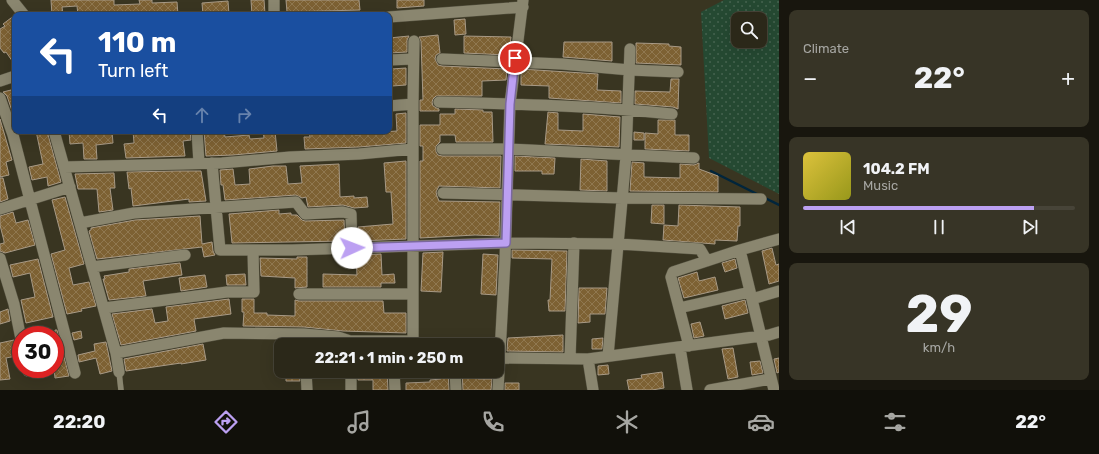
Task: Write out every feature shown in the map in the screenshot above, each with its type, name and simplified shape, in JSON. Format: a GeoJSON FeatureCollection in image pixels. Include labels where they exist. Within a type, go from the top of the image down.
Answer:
{"type":"FeatureCollection","features":[{"type":"Feature","properties":{"kind":"street"},"geometry":{"type":"LineString","coordinates":[[12,0],[22,12]]}},
{"type":"Feature","properties":{"kind":"street"},"geometry":{"type":"LineString","coordinates":[[274,0],[274,12]]}},
{"type":"Feature","properties":{"kind":"street"},"geometry":{"type":"LineString","coordinates":[[392,17],[523,4],[510,104],[510,149],[506,243],[499,338]]}},
{"type":"Feature","properties":{"kind":"street"},"geometry":{"type":"LineString","coordinates":[[413,338],[412,104],[414,41]]}},
{"type":"Feature","properties":{"kind":"street"},"geometry":{"type":"LineString","coordinates":[[608,356],[626,156],[630,49]]}},
{"type":"Feature","properties":{"kind":"street"},"geometry":{"type":"LineString","coordinates":[[392,60],[413,59]]}},
{"type":"Feature","properties":{"kind":"street"},"geometry":{"type":"LineString","coordinates":[[442,59],[515,61],[630,70],[678,72]]}},
{"type":"Feature","properties":{"kind":"street"},"geometry":{"type":"LineString","coordinates":[[0,98],[12,133]]}},
{"type":"Feature","properties":{"kind":"street"},"geometry":{"type":"LineString","coordinates":[[440,102],[628,109],[672,114]]}},
{"type":"Feature","properties":{"kind":"street"},"geometry":{"type":"LineString","coordinates":[[392,106],[412,104]]}},
{"type":"Feature","properties":{"kind":"street"},"geometry":{"type":"LineString","coordinates":[[12,134],[75,373]]}},
{"type":"Feature","properties":{"kind":"street"},"geometry":{"type":"LineString","coordinates":[[55,134],[104,308],[116,353],[119,372]]}},
{"type":"Feature","properties":{"kind":"street"},"geometry":{"type":"LineString","coordinates":[[196,134],[199,164]]}},
{"type":"Feature","properties":{"kind":"street"},"geometry":{"type":"LineString","coordinates":[[64,167],[199,164],[290,157],[359,154],[413,149]]}},
{"type":"Feature","properties":{"kind":"street"},"geometry":{"type":"LineString","coordinates":[[442,149],[510,149],[626,156],[694,158]]}},
{"type":"Feature","properties":{"kind":"street"},"geometry":{"type":"LineString","coordinates":[[212,163],[220,250],[292,250],[506,243],[619,244],[700,249],[707,261]]}},
{"type":"Feature","properties":{"kind":"street"},"geometry":{"type":"LineString","coordinates":[[0,209],[70,187]]}},
{"type":"Feature","properties":{"kind":"street"},"geometry":{"type":"LineString","coordinates":[[443,193],[622,198],[761,199]]}},
{"type":"Feature","properties":{"kind":"street"},"geometry":{"type":"LineString","coordinates":[[80,223],[134,213],[296,202],[305,214],[343,212],[351,214],[352,248]]}},
{"type":"Feature","properties":{"kind":"street"},"geometry":{"type":"LineString","coordinates":[[687,390],[679,308],[672,274],[675,271],[779,239]]}},
{"type":"Feature","properties":{"kind":"street"},"geometry":{"type":"LineString","coordinates":[[570,359],[574,243]]}},
{"type":"Feature","properties":{"kind":"street"},"geometry":{"type":"LineString","coordinates":[[104,308],[227,292],[254,292],[253,250]]}},
{"type":"Feature","properties":{"kind":"street"},"geometry":{"type":"LineString","coordinates":[[710,390],[772,385],[740,250]]}},
{"type":"Feature","properties":{"kind":"street"},"geometry":{"type":"LineString","coordinates":[[92,267],[185,255]]}},
{"type":"Feature","properties":{"kind":"street"},"geometry":{"type":"LineString","coordinates":[[0,258],[14,304],[18,326]]}},
{"type":"Feature","properties":{"kind":"street"},"geometry":{"type":"LineString","coordinates":[[679,308],[779,291]]}},
{"type":"Feature","properties":{"kind":"street"},"geometry":{"type":"LineString","coordinates":[[299,294],[413,294]]}},
{"type":"Feature","properties":{"kind":"street"},"geometry":{"type":"LineString","coordinates":[[504,358],[588,359],[684,347],[779,332]]}},
{"type":"Feature","properties":{"kind":"street"},"geometry":{"type":"LineString","coordinates":[[116,353],[224,334],[277,338]]}},
{"type":"Feature","properties":{"kind":"street"},"geometry":{"type":"LineString","coordinates":[[327,338],[340,338]]}},
{"type":"Feature","properties":{"kind":"street"},"geometry":{"type":"LineString","coordinates":[[588,359],[593,390]]}},
{"type":"Feature","properties":{"kind":"street"},"geometry":{"type":"LineString","coordinates":[[306,378],[307,390]]}},
{"type":"Feature","properties":{"kind":"street"},"geometry":{"type":"LineString","coordinates":[[351,378],[351,390]]}},
{"type":"Feature","properties":{"kind":"street"},"geometry":{"type":"LineString","coordinates":[[394,378],[395,390]]}},
{"type":"Feature","properties":{"kind":"street"},"geometry":{"type":"LineString","coordinates":[[455,378],[456,390]]}},
{"type":"Feature","properties":{"kind":"street"},"geometry":{"type":"LineString","coordinates":[[498,378],[498,390]]}},
{"type":"Feature","properties":{"kind":"lane"},"geometry":{"type":"LineString","coordinates":[[119,372],[121,390]]}},
{"type":"Feature","properties":{"kind":"green space"},"geometry":{"type":"Polygon","coordinates":[[[724,0],[779,0],[779,194],[709,158],[701,12],[724,0]]]}},
{"type":"Feature","properties":{"kind":"building"},"geometry":{"type":"Polygon","coordinates":[[[51,0],[114,0],[114,5],[140,4],[139,0],[152,0],[152,3],[177,2],[178,12],[78,12],[77,6],[62,7],[63,12],[52,12],[51,0]]]}},
{"type":"Feature","properties":{"kind":"building"},"geometry":{"type":"Polygon","coordinates":[[[251,0],[264,0],[265,12],[252,12],[251,0]]]}},
{"type":"Feature","properties":{"kind":"building"},"geometry":{"type":"Polygon","coordinates":[[[286,0],[359,0],[360,10],[287,12],[286,0]]]}},
{"type":"Feature","properties":{"kind":"building"},"geometry":{"type":"Polygon","coordinates":[[[397,0],[424,0],[424,6],[397,8],[397,0]]]}},
{"type":"Feature","properties":{"kind":"building"},"geometry":{"type":"Polygon","coordinates":[[[228,1],[229,12],[203,12],[202,3],[228,1]]]}},
{"type":"Feature","properties":{"kind":"building"},"geometry":{"type":"Polygon","coordinates":[[[12,17],[12,61],[6,52],[4,53],[0,48],[0,29],[5,26],[3,24],[12,17]]]}},
{"type":"Feature","properties":{"kind":"building"},"geometry":{"type":"Polygon","coordinates":[[[465,19],[466,34],[455,35],[454,20],[465,19]]]}},
{"type":"Feature","properties":{"kind":"building"},"geometry":{"type":"Polygon","coordinates":[[[438,35],[440,53],[436,55],[435,59],[438,65],[507,69],[506,80],[482,81],[482,96],[436,96],[432,102],[433,106],[439,109],[439,111],[420,111],[420,100],[423,100],[421,41],[419,37],[438,35]]]}},
{"type":"Feature","properties":{"kind":"building"},"geometry":{"type":"Polygon","coordinates":[[[409,36],[407,40],[407,52],[392,53],[392,38],[409,36]]]}},
{"type":"Feature","properties":{"kind":"building"},"geometry":{"type":"Polygon","coordinates":[[[464,36],[511,37],[509,54],[464,53],[464,36]]]}},
{"type":"Feature","properties":{"kind":"building"},"geometry":{"type":"Polygon","coordinates":[[[564,42],[612,42],[612,61],[563,57],[564,42]]]}},
{"type":"Feature","properties":{"kind":"building"},"geometry":{"type":"Polygon","coordinates":[[[636,43],[669,44],[669,46],[681,47],[681,65],[636,63],[636,43]]]}},
{"type":"Feature","properties":{"kind":"building"},"geometry":{"type":"Polygon","coordinates":[[[406,68],[406,85],[392,86],[392,69],[406,68]]]}},
{"type":"Feature","properties":{"kind":"building"},"geometry":{"type":"Polygon","coordinates":[[[521,69],[598,74],[597,90],[621,91],[621,103],[549,98],[549,86],[521,85],[521,69]]]}},
{"type":"Feature","properties":{"kind":"building"},"geometry":{"type":"Polygon","coordinates":[[[671,79],[679,79],[678,109],[673,107],[635,104],[635,91],[670,92],[671,79]]]}},
{"type":"Feature","properties":{"kind":"building"},"geometry":{"type":"Polygon","coordinates":[[[12,90],[12,111],[7,96],[3,92],[12,90]]]}},
{"type":"Feature","properties":{"kind":"building"},"geometry":{"type":"Polygon","coordinates":[[[455,109],[483,110],[483,112],[492,112],[493,142],[456,142],[455,135],[440,135],[440,142],[436,146],[436,152],[438,155],[442,156],[501,156],[500,188],[439,186],[436,192],[437,196],[439,201],[500,202],[499,236],[475,235],[420,238],[420,161],[423,161],[423,146],[420,146],[420,125],[440,125],[440,114],[455,114],[455,109]]]}},
{"type":"Feature","properties":{"kind":"building"},"geometry":{"type":"Polygon","coordinates":[[[548,112],[558,113],[558,130],[583,131],[583,114],[620,117],[619,147],[545,144],[548,112]]]}},
{"type":"Feature","properties":{"kind":"building"},"geometry":{"type":"Polygon","coordinates":[[[406,113],[406,143],[359,147],[305,149],[304,137],[310,137],[310,134],[392,134],[392,131],[397,131],[396,114],[406,113]]]}},
{"type":"Feature","properties":{"kind":"building"},"geometry":{"type":"Polygon","coordinates":[[[0,119],[12,160],[6,162],[9,175],[0,177],[0,119]]]}},
{"type":"Feature","properties":{"kind":"building"},"geometry":{"type":"Polygon","coordinates":[[[658,120],[675,120],[675,135],[689,135],[689,151],[645,149],[645,133],[658,134],[658,120]]]}},
{"type":"Feature","properties":{"kind":"building"},"geometry":{"type":"Polygon","coordinates":[[[634,132],[644,133],[644,140],[634,140],[634,132]]]}},
{"type":"Feature","properties":{"kind":"building"},"geometry":{"type":"Polygon","coordinates":[[[37,134],[48,134],[61,182],[48,186],[47,177],[32,180],[29,167],[43,164],[37,134]]]}},
{"type":"Feature","properties":{"kind":"building"},"geometry":{"type":"Polygon","coordinates":[[[69,134],[112,134],[113,143],[96,145],[97,159],[84,159],[83,143],[70,144],[69,134]]]}},
{"type":"Feature","properties":{"kind":"building"},"geometry":{"type":"Polygon","coordinates":[[[133,134],[190,134],[191,140],[183,141],[185,156],[126,158],[124,144],[134,143],[133,134]]]}},
{"type":"Feature","properties":{"kind":"building"},"geometry":{"type":"Polygon","coordinates":[[[204,134],[224,134],[225,137],[249,135],[250,139],[264,138],[263,134],[275,134],[277,151],[206,156],[204,134]]]}},
{"type":"Feature","properties":{"kind":"building"},"geometry":{"type":"Polygon","coordinates":[[[515,156],[555,158],[554,174],[542,174],[542,171],[515,171],[515,156]]]}},
{"type":"Feature","properties":{"kind":"building"},"geometry":{"type":"Polygon","coordinates":[[[581,159],[607,161],[607,191],[580,190],[581,159]]]}},
{"type":"Feature","properties":{"kind":"building"},"geometry":{"type":"Polygon","coordinates":[[[406,161],[406,239],[359,241],[358,227],[393,224],[391,192],[386,192],[384,163],[406,161]]]}},
{"type":"Feature","properties":{"kind":"building"},"geometry":{"type":"Polygon","coordinates":[[[632,162],[644,163],[644,177],[680,178],[680,164],[694,165],[699,163],[699,169],[718,176],[718,192],[630,191],[632,162]]]}},
{"type":"Feature","properties":{"kind":"building"},"geometry":{"type":"Polygon","coordinates":[[[339,164],[340,197],[367,197],[368,207],[354,208],[343,205],[308,207],[306,197],[302,198],[296,195],[225,200],[223,185],[221,185],[220,170],[233,169],[235,185],[250,184],[249,169],[286,166],[288,184],[302,183],[300,166],[339,164]]]}},
{"type":"Feature","properties":{"kind":"building"},"geometry":{"type":"Polygon","coordinates":[[[201,171],[206,201],[189,202],[189,199],[133,206],[127,172],[201,171]]]}},
{"type":"Feature","properties":{"kind":"building"},"geometry":{"type":"Polygon","coordinates":[[[114,173],[115,188],[110,188],[113,210],[99,212],[97,189],[78,189],[75,174],[114,173]]]}},
{"type":"Feature","properties":{"kind":"building"},"geometry":{"type":"Polygon","coordinates":[[[0,178],[3,178],[8,199],[0,202],[0,178]]]}},
{"type":"Feature","properties":{"kind":"building"},"geometry":{"type":"Polygon","coordinates":[[[65,197],[84,264],[69,268],[73,285],[89,282],[96,306],[67,314],[51,254],[65,250],[52,200],[65,197]]]}},
{"type":"Feature","properties":{"kind":"building"},"geometry":{"type":"Polygon","coordinates":[[[652,205],[664,205],[664,224],[651,223],[652,205]]]}},
{"type":"Feature","properties":{"kind":"building"},"geometry":{"type":"Polygon","coordinates":[[[679,205],[740,207],[740,226],[738,226],[737,241],[715,240],[715,244],[663,240],[664,225],[678,226],[679,205]]]}},
{"type":"Feature","properties":{"kind":"building"},"geometry":{"type":"Polygon","coordinates":[[[279,210],[279,214],[291,213],[291,215],[297,215],[305,221],[344,220],[345,241],[232,243],[229,214],[279,210]]]}},
{"type":"Feature","properties":{"kind":"building"},"geometry":{"type":"Polygon","coordinates":[[[13,212],[16,223],[28,220],[35,245],[5,253],[0,251],[0,244],[4,243],[4,241],[0,225],[0,216],[13,212]]]}},
{"type":"Feature","properties":{"kind":"building"},"geometry":{"type":"Polygon","coordinates":[[[200,216],[202,244],[212,242],[215,255],[204,257],[202,247],[97,259],[89,231],[91,228],[135,220],[200,216]]]}},
{"type":"Feature","properties":{"kind":"building"},"geometry":{"type":"Polygon","coordinates":[[[772,248],[776,265],[779,264],[779,281],[769,284],[762,251],[772,248]]]}},
{"type":"Feature","properties":{"kind":"building"},"geometry":{"type":"Polygon","coordinates":[[[512,250],[567,251],[565,311],[549,311],[548,300],[550,300],[552,259],[512,258],[512,250]]]}},
{"type":"Feature","properties":{"kind":"building"},"geometry":{"type":"Polygon","coordinates":[[[443,252],[441,292],[421,291],[423,253],[443,252]]]}},
{"type":"Feature","properties":{"kind":"building"},"geometry":{"type":"Polygon","coordinates":[[[381,254],[382,275],[394,274],[395,283],[381,283],[381,287],[323,287],[323,274],[357,275],[356,255],[381,254]]]}},
{"type":"Feature","properties":{"kind":"building"},"geometry":{"type":"Polygon","coordinates":[[[483,254],[498,255],[496,295],[481,294],[483,254]]]}},
{"type":"Feature","properties":{"kind":"building"},"geometry":{"type":"Polygon","coordinates":[[[297,257],[307,257],[307,287],[295,288],[295,278],[261,276],[260,258],[297,259],[297,257]]]}},
{"type":"Feature","properties":{"kind":"building"},"geometry":{"type":"Polygon","coordinates":[[[38,259],[53,317],[26,323],[21,300],[35,297],[30,273],[13,277],[10,265],[38,259]]]}},
{"type":"Feature","properties":{"kind":"building"},"geometry":{"type":"Polygon","coordinates":[[[735,259],[737,268],[725,272],[722,263],[735,259]]]}},
{"type":"Feature","properties":{"kind":"building"},"geometry":{"type":"Polygon","coordinates":[[[180,263],[182,275],[143,281],[146,296],[109,300],[103,279],[105,279],[104,276],[129,272],[129,269],[180,263]]]}},
{"type":"Feature","properties":{"kind":"building"},"geometry":{"type":"Polygon","coordinates":[[[697,272],[699,281],[715,277],[718,290],[684,298],[678,278],[697,272]]]}},
{"type":"Feature","properties":{"kind":"building"},"geometry":{"type":"Polygon","coordinates":[[[245,274],[246,285],[227,285],[226,275],[245,274]]]}},
{"type":"Feature","properties":{"kind":"building"},"geometry":{"type":"Polygon","coordinates":[[[205,275],[207,287],[181,291],[179,278],[205,275]]]}},
{"type":"Feature","properties":{"kind":"building"},"geometry":{"type":"Polygon","coordinates":[[[579,288],[607,288],[605,314],[590,314],[590,322],[578,323],[579,288]]]}},
{"type":"Feature","properties":{"kind":"building"},"geometry":{"type":"Polygon","coordinates":[[[229,299],[231,314],[194,319],[196,331],[121,345],[112,314],[152,309],[155,323],[168,321],[166,307],[229,299]]]}},
{"type":"Feature","properties":{"kind":"building"},"geometry":{"type":"Polygon","coordinates":[[[242,299],[254,299],[254,313],[295,316],[295,300],[383,301],[384,313],[406,313],[406,333],[343,331],[304,327],[243,326],[244,312],[242,312],[242,299]]]}},
{"type":"Feature","properties":{"kind":"building"},"geometry":{"type":"Polygon","coordinates":[[[745,300],[748,313],[725,319],[722,306],[745,300]]]}},
{"type":"Feature","properties":{"kind":"building"},"geometry":{"type":"Polygon","coordinates":[[[8,309],[10,321],[0,324],[0,312],[8,309]]]}},
{"type":"Feature","properties":{"kind":"building"},"geometry":{"type":"Polygon","coordinates":[[[700,322],[704,336],[694,338],[691,324],[700,322]]]}},
{"type":"Feature","properties":{"kind":"building"},"geometry":{"type":"Polygon","coordinates":[[[81,331],[82,338],[74,340],[72,333],[81,331]]]}},
{"type":"Feature","properties":{"kind":"building"},"geometry":{"type":"Polygon","coordinates":[[[563,335],[563,352],[507,351],[508,338],[563,335]]]}},
{"type":"Feature","properties":{"kind":"building"},"geometry":{"type":"Polygon","coordinates":[[[603,338],[602,349],[592,349],[592,339],[603,338]]]}},
{"type":"Feature","properties":{"kind":"building"},"geometry":{"type":"Polygon","coordinates":[[[12,340],[12,357],[6,358],[10,379],[0,380],[0,343],[12,340]]]}},
{"type":"Feature","properties":{"kind":"building"},"geometry":{"type":"Polygon","coordinates":[[[106,342],[112,371],[100,374],[96,358],[79,362],[78,355],[95,351],[94,344],[106,342]]]}},
{"type":"Feature","properties":{"kind":"building"},"geometry":{"type":"Polygon","coordinates":[[[203,344],[206,360],[126,371],[124,359],[203,344]]]}},
{"type":"Feature","properties":{"kind":"building"},"geometry":{"type":"Polygon","coordinates":[[[733,348],[738,377],[728,379],[722,349],[733,348]]]}},
{"type":"Feature","properties":{"kind":"building"},"geometry":{"type":"Polygon","coordinates":[[[64,357],[69,376],[64,377],[64,357]]]}},
{"type":"Feature","properties":{"kind":"building"},"geometry":{"type":"Polygon","coordinates":[[[779,358],[779,372],[777,373],[774,359],[779,358]]]}},
{"type":"Feature","properties":{"kind":"building"},"geometry":{"type":"Polygon","coordinates":[[[760,361],[763,373],[752,375],[750,362],[760,361]]]}},
{"type":"Feature","properties":{"kind":"building"},"geometry":{"type":"Polygon","coordinates":[[[608,365],[609,374],[598,375],[598,366],[608,365]]]}},
{"type":"Feature","properties":{"kind":"building"},"geometry":{"type":"Polygon","coordinates":[[[662,372],[664,388],[652,390],[629,390],[627,380],[642,378],[641,375],[662,372]]]}},
{"type":"Feature","properties":{"kind":"building"},"geometry":{"type":"Polygon","coordinates":[[[286,378],[300,378],[300,381],[286,381],[286,378]]]}},
{"type":"Feature","properties":{"kind":"building"},"geometry":{"type":"Polygon","coordinates":[[[358,378],[387,378],[388,390],[373,390],[373,380],[358,380],[358,378]]]}},
{"type":"Feature","properties":{"kind":"building"},"geometry":{"type":"Polygon","coordinates":[[[448,378],[449,390],[406,390],[406,383],[430,382],[430,380],[448,378]]]}},
{"type":"Feature","properties":{"kind":"building"},"geometry":{"type":"Polygon","coordinates":[[[462,378],[492,379],[491,390],[463,390],[462,378]]]}},
{"type":"Feature","properties":{"kind":"building"},"geometry":{"type":"Polygon","coordinates":[[[505,383],[519,383],[519,390],[505,390],[505,383]]]}},
{"type":"Feature","properties":{"kind":"waterway"},"geometry":{"type":"LineString","coordinates":[[711,171],[759,195]]}},
{"type":"Feature","properties":{"kind":"waterway"},"geometry":{"type":"LineString","coordinates":[[765,198],[779,205]]}},
{"type":"Feature","properties":{"kind":"route"},"geometry":{"type":"LineString","coordinates":[[352,248],[506,243],[510,149],[510,104],[515,58]]}}]}
